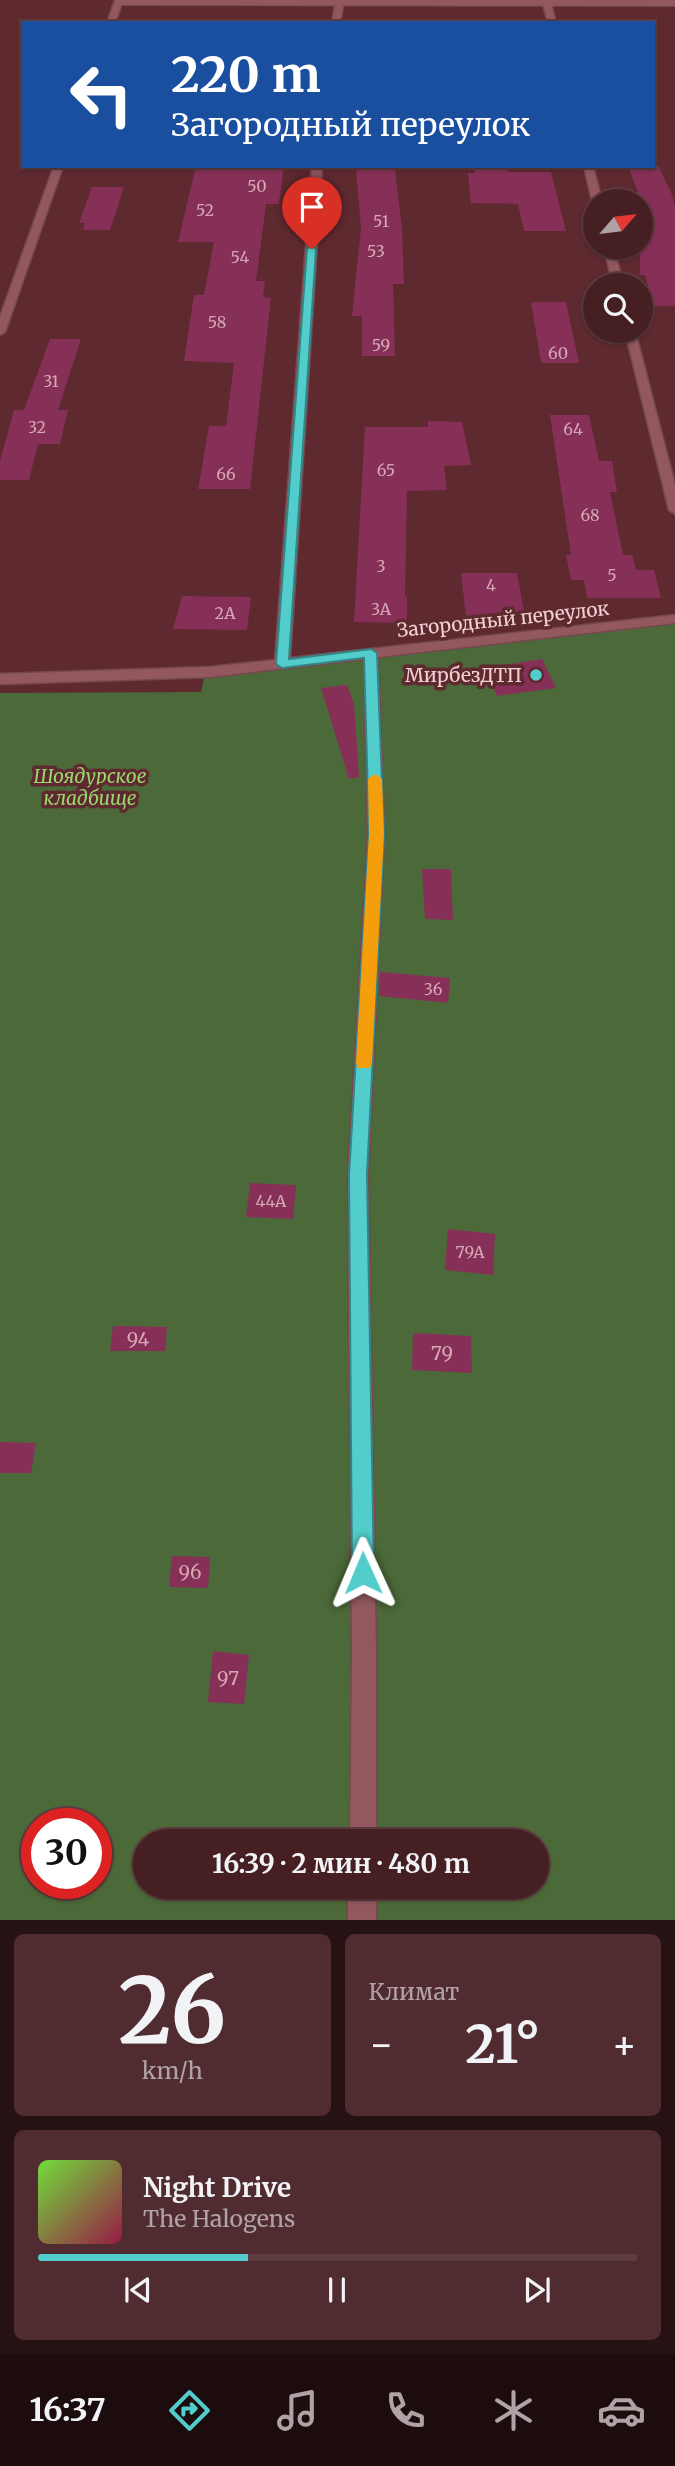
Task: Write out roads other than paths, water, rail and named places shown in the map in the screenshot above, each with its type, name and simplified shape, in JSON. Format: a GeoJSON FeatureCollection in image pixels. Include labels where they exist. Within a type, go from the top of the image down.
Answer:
{"type":"FeatureCollection","features":[{"type":"Feature","properties":{"kind":"street"},"geometry":{"type":"LineString","coordinates":[[112,21],[119,1]]}},
{"type":"Feature","properties":{"kind":"street"},"geometry":{"type":"LineString","coordinates":[[336,21],[340,1]]}},
{"type":"Feature","properties":{"kind":"street"},"geometry":{"type":"LineString","coordinates":[[547,1],[552,21]]}},
{"type":"Feature","properties":{"kind":"street"},"geometry":{"type":"LineString","coordinates":[[0,332],[58,168]]}},
{"type":"Feature","properties":{"kind":"street"},"geometry":{"type":"LineString","coordinates":[[282,664],[317,168]]}},
{"type":"Feature","properties":{"kind":"street"},"geometry":{"type":"LineString","coordinates":[[589,168],[594,189]]}},
{"type":"Feature","properties":{"kind":"street"},"geometry":{"type":"LineString","coordinates":[[633,343],[675,510]]}},
{"type":"Feature","properties":{"kind":"street","name":"Загородный переулок"},"geometry":{"type":"LineString","coordinates":[[0,679],[210,672],[675,619]]}},
{"type":"Feature","properties":{"kind":"street"},"geometry":{"type":"LineString","coordinates":[[363,1829],[365,1652],[358,1175],[376,834],[371,653]]}},
{"type":"Feature","properties":{"kind":"street"},"geometry":{"type":"LineString","coordinates":[[362,1899],[362,1920]]}},
{"type":"Feature","properties":{"kind":"lane"},"geometry":{"type":"LineString","coordinates":[[119,1],[675,3]]}},
{"type":"Feature","properties":{"kind":"place","name":"МирбезДТП"},"geometry":{"type":"Point","coordinates":[536,675]}},
{"type":"Feature","properties":{"kind":"park label","name":"Шоядурское кладбище"},"geometry":{"type":"Point","coordinates":[90,787]}}]}
